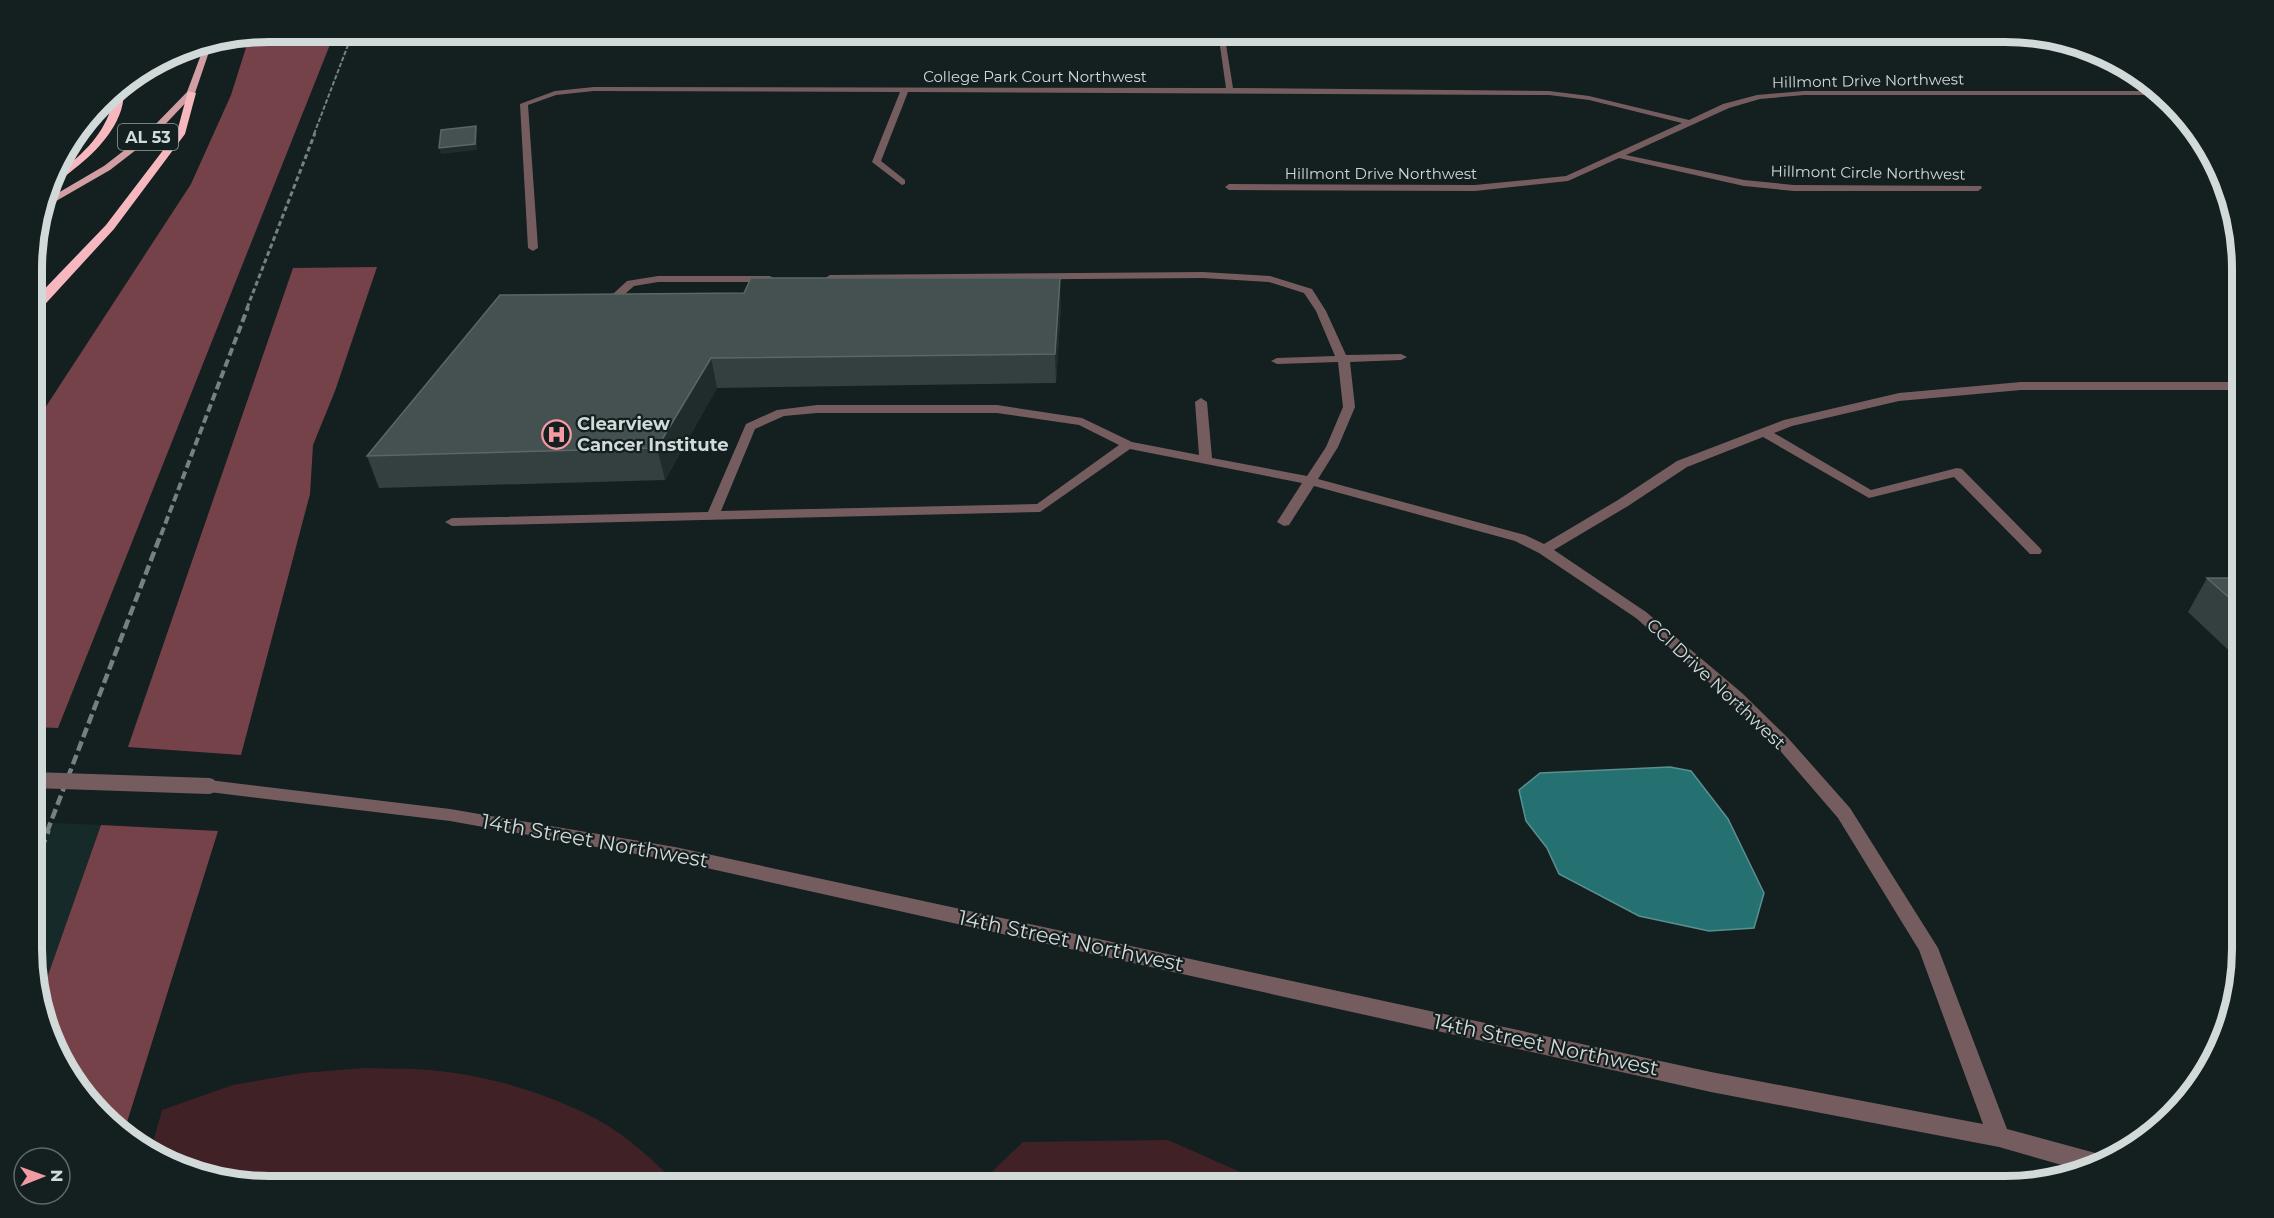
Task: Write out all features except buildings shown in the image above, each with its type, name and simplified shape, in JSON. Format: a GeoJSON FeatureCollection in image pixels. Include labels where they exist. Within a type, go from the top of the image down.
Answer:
{"type":"FeatureCollection","features":[{"type":"Feature","properties":{"kind":"highway"},"geometry":{"type":"LineString","coordinates":[[42,298],[110,227],[182,132],[191,93]]}},
{"type":"Feature","properties":{"kind":"highway"},"geometry":{"type":"LineString","coordinates":[[64,171],[91,149],[110,128],[117,100]]}},
{"type":"Feature","properties":{"kind":"main road","name":"AL 53"},"geometry":{"type":"LineString","coordinates":[[53,201],[107,168],[142,141],[191,93],[206,51]]}},
{"type":"Feature","properties":{"kind":"street"},"geometry":{"type":"LineString","coordinates":[[1223,42],[1230,90]]}},
{"type":"Feature","properties":{"kind":"street","name":"College Park Court Northwest"},"geometry":{"type":"LineString","coordinates":[[533,248],[524,104],[555,93],[594,89],[1549,93],[1589,98],[1689,122]]}},
{"type":"Feature","properties":{"kind":"street"},"geometry":{"type":"LineString","coordinates":[[902,182],[876,162],[905,90]]}},
{"type":"Feature","properties":{"kind":"street","name":"Hillmont Drive Northwest"},"geometry":{"type":"LineString","coordinates":[[1229,187],[1475,188],[1568,178],[1726,106],[1760,97],[1804,93],[2148,93]]}},
{"type":"Feature","properties":{"kind":"street","name":"Hillmont Circle Northwest"},"geometry":{"type":"LineString","coordinates":[[1616,155],[1697,174],[1774,186],[1978,188]]}},
{"type":"Feature","properties":{"kind":"street"},"geometry":{"type":"LineString","coordinates":[[824,278],[1203,275],[1269,279],[1308,291],[1321,311],[1346,367],[1349,406],[1332,447],[1284,522]]}},
{"type":"Feature","properties":{"kind":"street"},"geometry":{"type":"LineString","coordinates":[[594,316],[631,283],[658,279],[776,279]]}},
{"type":"Feature","properties":{"kind":"street"},"geometry":{"type":"LineString","coordinates":[[1277,361],[1401,357]]}},
{"type":"Feature","properties":{"kind":"street"},"geometry":{"type":"LineString","coordinates":[[1544,550],[1623,503],[1682,464],[1788,423],[1899,397],[2020,386],[2232,386]]}},
{"type":"Feature","properties":{"kind":"street"},"geometry":{"type":"LineString","coordinates":[[1201,402],[1206,460]]}},
{"type":"Feature","properties":{"kind":"street","name":"CCI Drive Northwest"},"geometry":{"type":"LineString","coordinates":[[713,515],[750,427],[781,413],[817,410],[997,409],[1083,422],[1128,445],[1311,481],[1520,538],[1544,550],[1641,615],[1736,697],[1782,742],[1844,813],[1928,948],[1999,1137]]}},
{"type":"Feature","properties":{"kind":"street"},"geometry":{"type":"LineString","coordinates":[[1764,432],[1869,494],[1957,472],[2034,551]]}},
{"type":"Feature","properties":{"kind":"street"},"geometry":{"type":"LineString","coordinates":[[452,522],[1040,508],[1128,445]]}},
{"type":"Feature","properties":{"kind":"street","name":"14th Street Northwest"},"geometry":{"type":"LineString","coordinates":[[42,780],[209,786],[450,815],[675,854],[1711,1082],[1999,1137],[2086,1161]]}},
{"type":"Feature","properties":{"kind":"shaded area"},"geometry":{"type":"Polygon","coordinates":[[[331,42],[58,728],[42,727],[42,413],[191,184],[231,95],[248,43],[331,42]]]}},
{"type":"Feature","properties":{"kind":"shaded area"},"geometry":{"type":"Polygon","coordinates":[[[377,267],[335,391],[313,445],[310,494],[241,755],[128,747],[293,268],[377,267]]]}},
{"type":"Feature","properties":{"kind":"shaded area"},"geometry":{"type":"Polygon","coordinates":[[[42,822],[101,825],[45,984],[42,964],[42,822]]]}},
{"type":"Feature","properties":{"kind":"shaded area"},"geometry":{"type":"Polygon","coordinates":[[[101,825],[218,831],[126,1125],[98,1099],[72,1063],[54,1022],[45,984],[101,825]]]}},
{"type":"Feature","properties":{"kind":"shaded area"},"geometry":{"type":"Polygon","coordinates":[[[365,1068],[421,1069],[451,1072],[495,1081],[538,1094],[598,1120],[641,1150],[669,1176],[254,1176],[225,1172],[196,1164],[152,1144],[162,1110],[233,1085],[302,1073],[365,1068]]]}},
{"type":"Feature","properties":{"kind":"shaded area"},"geometry":{"type":"Polygon","coordinates":[[[1168,1140],[1249,1176],[987,1176],[1023,1142],[1168,1140]]]}},
{"type":"Feature","properties":{"kind":"water"},"geometry":{"type":"Polygon","coordinates":[[[1670,767],[1691,771],[1728,819],[1764,893],[1754,928],[1709,931],[1639,916],[1559,874],[1547,848],[1526,821],[1519,790],[1540,773],[1670,767]]]}},
{"type":"Feature","properties":{"kind":"railway"},"geometry":{"type":"LineString","coordinates":[[314,134],[349,42]]}},
{"type":"Feature","properties":{"kind":"railway"},"geometry":{"type":"LineString","coordinates":[[247,308],[315,133]]}},
{"type":"Feature","properties":{"kind":"railway"},"geometry":{"type":"LineString","coordinates":[[161,535],[248,307]]}},
{"type":"Feature","properties":{"kind":"railway"},"geometry":{"type":"LineString","coordinates":[[47,832],[161,534]]}},
{"type":"Feature","properties":{"kind":"railway"},"geometry":{"type":"LineString","coordinates":[[42,846],[48,830]]}},
{"type":"Feature","properties":{"kind":"place","name":"Clearview Cancer Institute"},"geometry":{"type":"Point","coordinates":[556,434]}}]}
